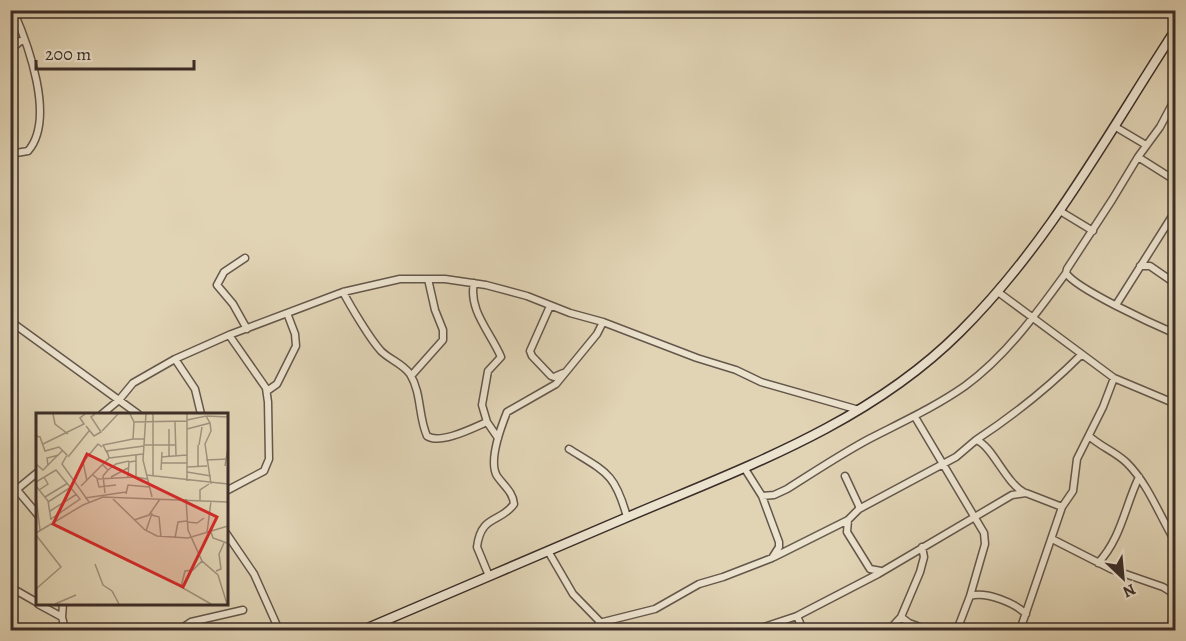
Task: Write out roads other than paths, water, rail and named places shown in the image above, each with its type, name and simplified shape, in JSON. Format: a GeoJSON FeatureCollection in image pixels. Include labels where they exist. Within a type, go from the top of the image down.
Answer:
{"type":"FeatureCollection","features":[{"type":"Feature","properties":{"kind":"main road"},"geometry":{"type":"LineString","coordinates":[[363,630],[745,469],[805,441],[859,410],[912,373],[935,355],[998,292],[1033,250],[1176,29]]}},
{"type":"Feature","properties":{"kind":"street"},"geometry":{"type":"LineString","coordinates":[[10,154],[28,151],[33,146],[40,112],[32,56],[23,39],[21,24],[14,10]]}},
{"type":"Feature","properties":{"kind":"street"},"geometry":{"type":"LineString","coordinates":[[10,50],[23,39]]}},
{"type":"Feature","properties":{"kind":"street"},"geometry":{"type":"LineString","coordinates":[[762,496],[774,495],[787,489],[867,440],[915,417],[978,375],[1033,318],[1066,273],[1138,157],[1160,127],[1176,97]]}},
{"type":"Feature","properties":{"kind":"street"},"geometry":{"type":"LineString","coordinates":[[1114,126],[1146,145]]}},
{"type":"Feature","properties":{"kind":"street"},"geometry":{"type":"LineString","coordinates":[[1138,157],[1176,181]]}},
{"type":"Feature","properties":{"kind":"street"},"geometry":{"type":"LineString","coordinates":[[1116,305],[1176,210]]}},
{"type":"Feature","properties":{"kind":"street"},"geometry":{"type":"LineString","coordinates":[[1060,211],[1093,231]]}},
{"type":"Feature","properties":{"kind":"street"},"geometry":{"type":"LineString","coordinates":[[1145,256],[1150,266],[1176,284]]}},
{"type":"Feature","properties":{"kind":"street"},"geometry":{"type":"LineString","coordinates":[[245,258],[224,272],[217,285],[233,304],[247,329]]}},
{"type":"Feature","properties":{"kind":"street"},"geometry":{"type":"LineString","coordinates":[[1140,266],[1150,266]]}},
{"type":"Feature","properties":{"kind":"street"},"geometry":{"type":"LineString","coordinates":[[1066,273],[1072,281],[1176,334]]}},
{"type":"Feature","properties":{"kind":"street"},"geometry":{"type":"LineString","coordinates":[[103,413],[119,400],[133,383],[175,359],[229,335],[343,292],[400,279],[474,282],[527,296],[736,370],[761,382],[859,410]]}},
{"type":"Feature","properties":{"kind":"street"},"geometry":{"type":"LineString","coordinates":[[411,376],[443,340],[443,330],[435,310],[428,279]]}},
{"type":"Feature","properties":{"kind":"street"},"geometry":{"type":"LineString","coordinates":[[474,282],[472,289],[476,308],[501,357],[488,373],[482,405],[487,422],[498,438]]}},
{"type":"Feature","properties":{"kind":"street"},"geometry":{"type":"LineString","coordinates":[[343,292],[379,348],[399,363],[411,376],[419,394],[424,429],[430,439],[451,436],[487,422]]}},
{"type":"Feature","properties":{"kind":"street"},"geometry":{"type":"LineString","coordinates":[[998,292],[1114,378],[1173,403],[1176,389]]}},
{"type":"Feature","properties":{"kind":"street"},"geometry":{"type":"LineString","coordinates":[[550,306],[530,351],[551,376],[565,372]]}},
{"type":"Feature","properties":{"kind":"street"},"geometry":{"type":"LineString","coordinates":[[267,392],[278,384],[296,346],[287,313]]}},
{"type":"Feature","properties":{"kind":"street"},"geometry":{"type":"LineString","coordinates":[[10,321],[137,413]]}},
{"type":"Feature","properties":{"kind":"street"},"geometry":{"type":"LineString","coordinates":[[489,576],[477,547],[478,542],[488,521],[506,513],[514,504],[512,495],[494,468],[498,438],[507,412],[552,388],[597,333],[603,322]]}},
{"type":"Feature","properties":{"kind":"street"},"geometry":{"type":"LineString","coordinates":[[228,490],[264,471],[268,464],[267,392],[261,379],[243,359],[229,335]]}},
{"type":"Feature","properties":{"kind":"street"},"geometry":{"type":"LineString","coordinates":[[599,623],[655,609],[699,584],[723,578],[772,558],[848,520],[859,510],[956,457],[1053,383],[1081,355]]}},
{"type":"Feature","properties":{"kind":"street"},"geometry":{"type":"LineString","coordinates":[[175,359],[195,389],[201,413]]}},
{"type":"Feature","properties":{"kind":"street"},"geometry":{"type":"LineString","coordinates":[[1020,630],[1062,507],[1073,491],[1077,459],[1114,378]]}},
{"type":"Feature","properties":{"kind":"street"},"geometry":{"type":"LineString","coordinates":[[915,417],[974,516],[985,539],[974,583],[957,630]]}},
{"type":"Feature","properties":{"kind":"street"},"geometry":{"type":"LineString","coordinates":[[1089,436],[1126,462],[1139,477],[1176,543]]}},
{"type":"Feature","properties":{"kind":"street"},"geometry":{"type":"LineString","coordinates":[[976,440],[985,445],[1013,484],[1026,494],[1062,507]]}},
{"type":"Feature","properties":{"kind":"street"},"geometry":{"type":"LineString","coordinates":[[569,449],[591,461],[606,473],[618,489],[627,517]]}},
{"type":"Feature","properties":{"kind":"street"},"geometry":{"type":"LineString","coordinates":[[745,469],[762,496],[779,542],[772,558]]}},
{"type":"Feature","properties":{"kind":"street"},"geometry":{"type":"LineString","coordinates":[[10,495],[36,474]]}},
{"type":"Feature","properties":{"kind":"street"},"geometry":{"type":"LineString","coordinates":[[845,476],[859,510]]}},
{"type":"Feature","properties":{"kind":"street"},"geometry":{"type":"LineString","coordinates":[[1098,563],[1107,554],[1116,538],[1126,506],[1139,477]]}},
{"type":"Feature","properties":{"kind":"street"},"geometry":{"type":"LineString","coordinates":[[1011,495],[1013,484]]}},
{"type":"Feature","properties":{"kind":"street"},"geometry":{"type":"LineString","coordinates":[[17,490],[36,512]]}},
{"type":"Feature","properties":{"kind":"street"},"geometry":{"type":"LineString","coordinates":[[755,630],[793,617],[882,571],[1011,495],[1026,494]]}},
{"type":"Feature","properties":{"kind":"street"},"geometry":{"type":"LineString","coordinates":[[848,520],[847,532],[866,564],[870,569],[882,571]]}},
{"type":"Feature","properties":{"kind":"street"},"geometry":{"type":"LineString","coordinates":[[228,536],[254,574],[279,630]]}},
{"type":"Feature","properties":{"kind":"street"},"geometry":{"type":"LineString","coordinates":[[1052,539],[1098,563],[1171,592],[1175,597],[1170,630]]}},
{"type":"Feature","properties":{"kind":"street"},"geometry":{"type":"LineString","coordinates":[[890,630],[901,617],[923,562],[922,547]]}},
{"type":"Feature","properties":{"kind":"street"},"geometry":{"type":"LineString","coordinates":[[548,551],[573,594],[608,630]]}},
{"type":"Feature","properties":{"kind":"street"},"geometry":{"type":"LineString","coordinates":[[974,583],[982,594]]}},
{"type":"Feature","properties":{"kind":"street"},"geometry":{"type":"LineString","coordinates":[[10,587],[36,602]]}},
{"type":"Feature","properties":{"kind":"street"},"geometry":{"type":"LineString","coordinates":[[970,596],[982,594],[1019,607],[1026,614]]}},
{"type":"Feature","properties":{"kind":"street"},"geometry":{"type":"LineString","coordinates":[[1019,607],[1030,604]]}},
{"type":"Feature","properties":{"kind":"street"},"geometry":{"type":"LineString","coordinates":[[41,605],[62,617]]}},
{"type":"Feature","properties":{"kind":"street"},"geometry":{"type":"LineString","coordinates":[[63,605],[62,617],[66,630]]}},
{"type":"Feature","properties":{"kind":"street"},"geometry":{"type":"LineString","coordinates":[[185,630],[184,626],[194,621],[243,610]]}},
{"type":"Feature","properties":{"kind":"street"},"geometry":{"type":"LineString","coordinates":[[793,617],[802,629]]}},
{"type":"Feature","properties":{"kind":"street"},"geometry":{"type":"LineString","coordinates":[[901,617],[909,623],[928,630]]}}]}
